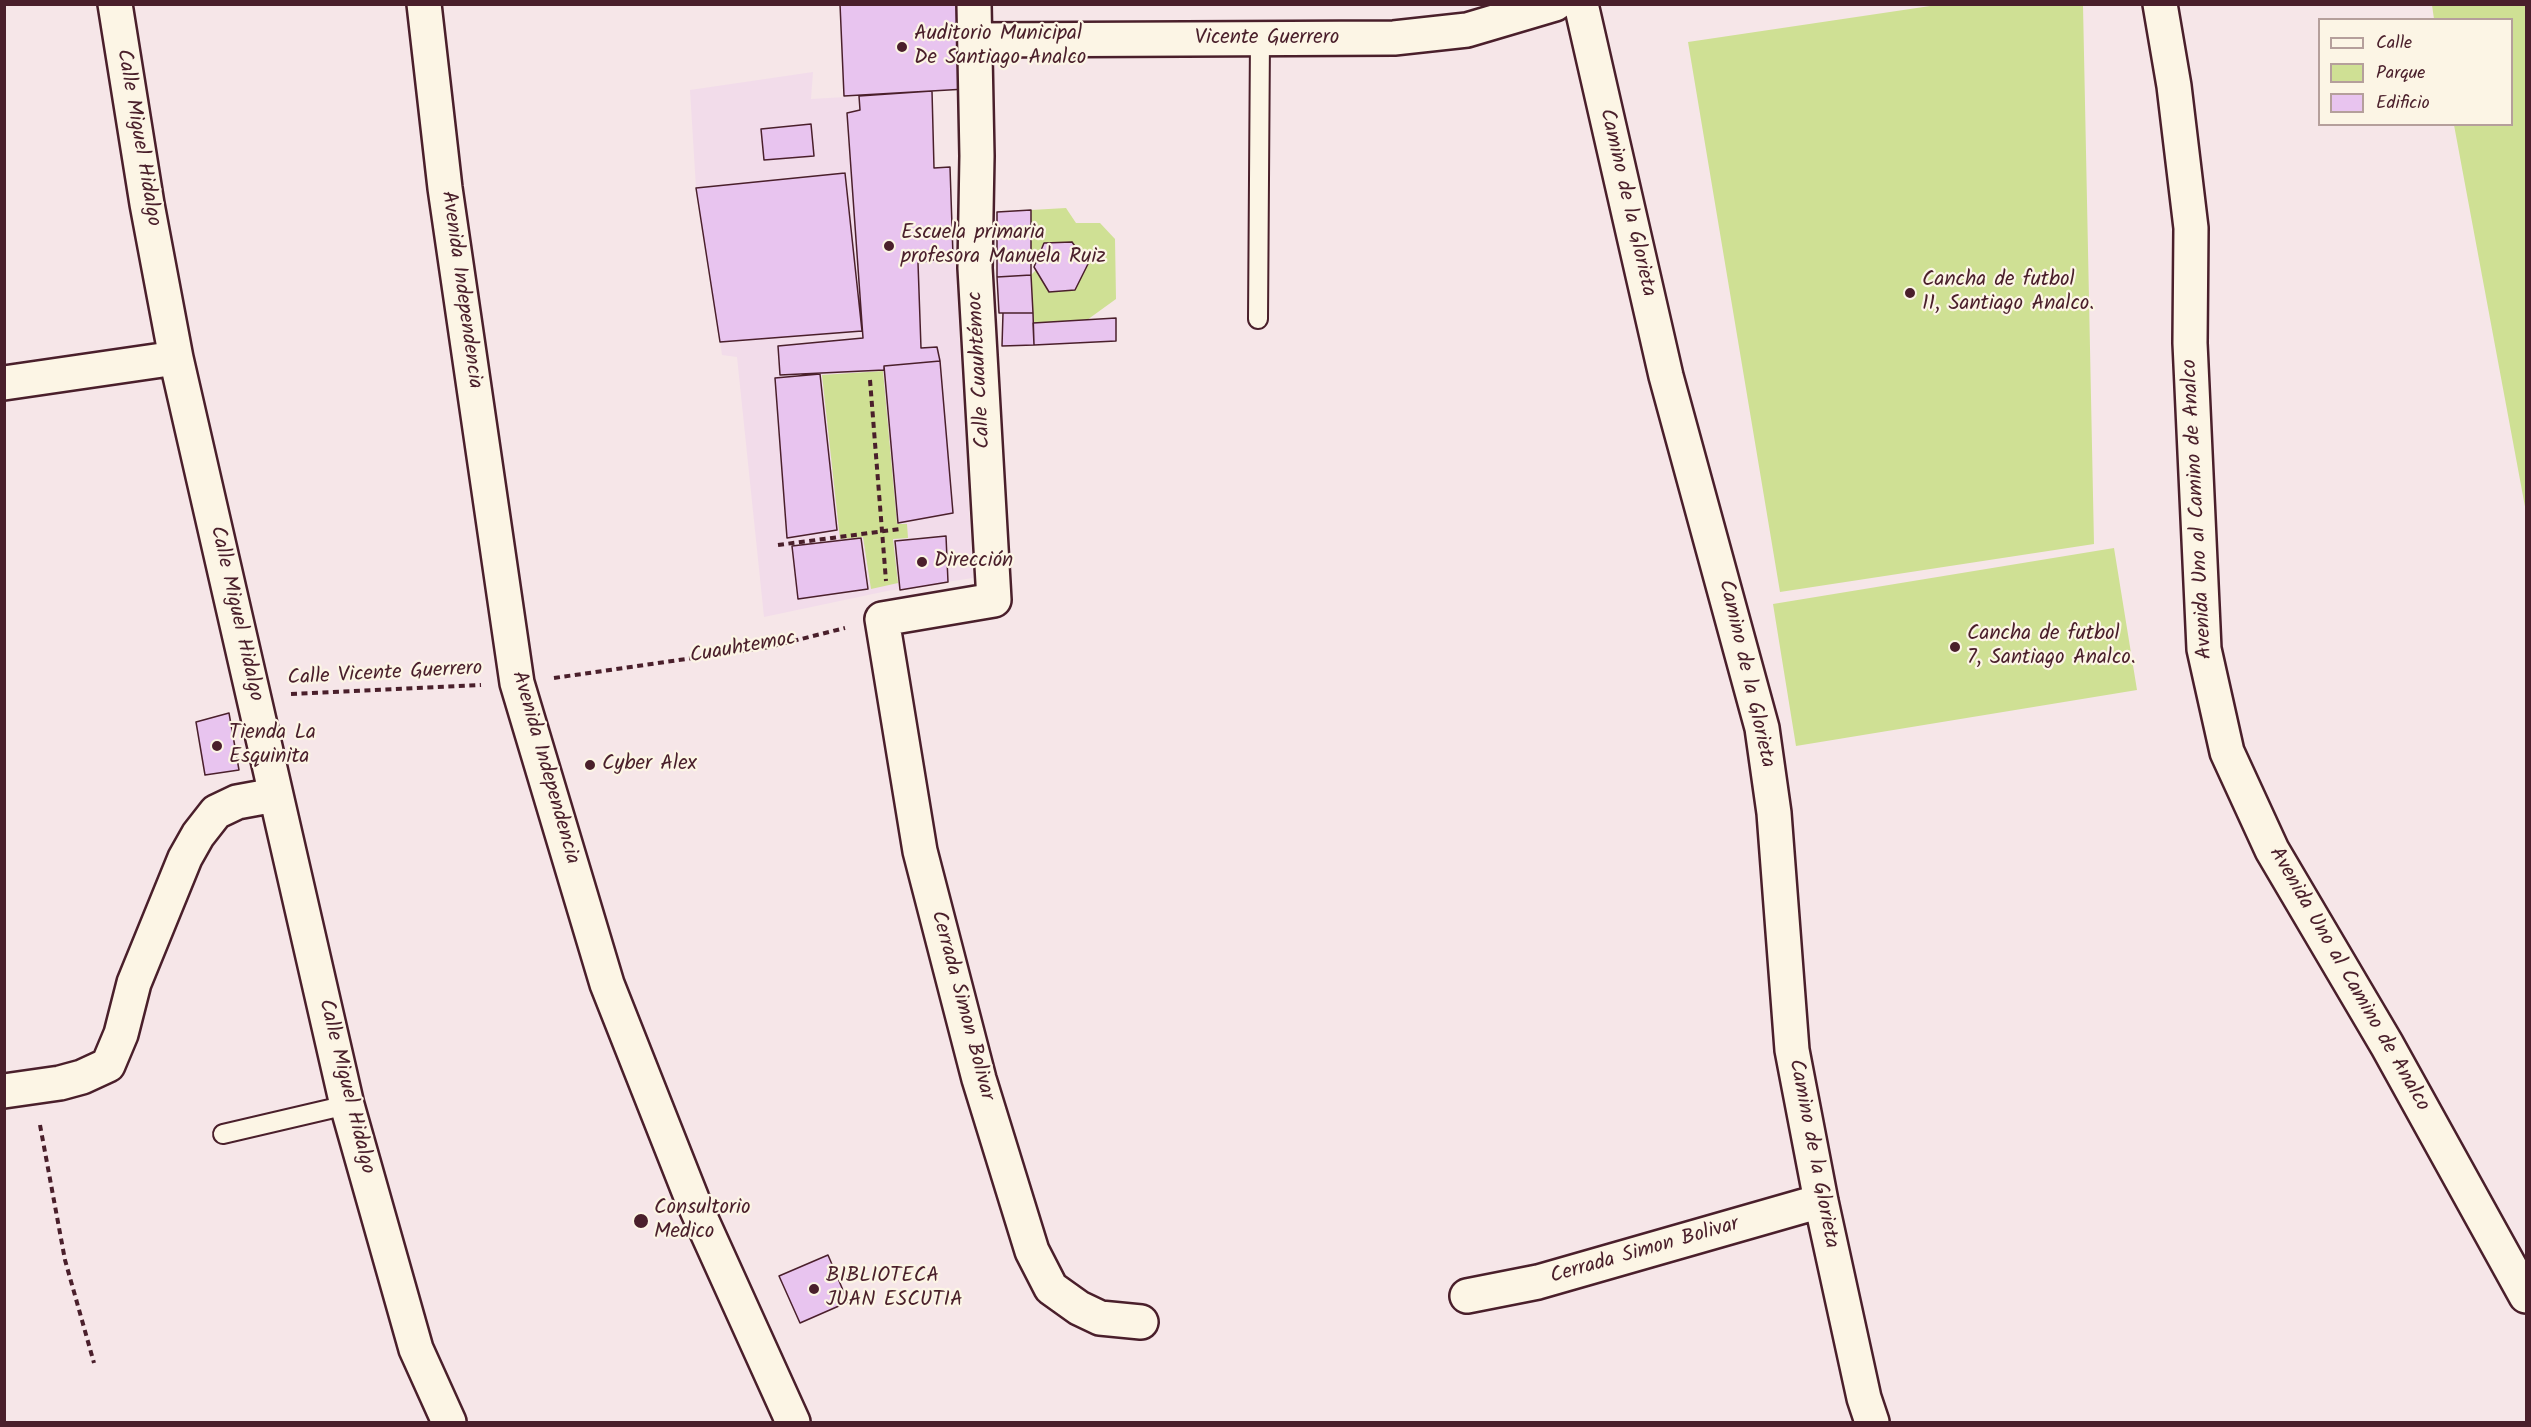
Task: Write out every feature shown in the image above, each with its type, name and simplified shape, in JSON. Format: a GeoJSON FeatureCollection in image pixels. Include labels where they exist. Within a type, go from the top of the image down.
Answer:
{"type":"FeatureCollection","features":[{"type":"Feature","properties":{"kind":"street","name":"Calle Miguel Hidalgo"},"geometry":{"type":"LineString","coordinates":[[115,4],[147,204],[176,358],[347,1105],[416,1349],[449,1422]]}},
{"type":"Feature","properties":{"kind":"street","name":"Avenida Independencia"},"geometry":{"type":"LineString","coordinates":[[424,4],[445,188],[517,683],[607,984],[692,1199],[793,1422]]}},
{"type":"Feature","properties":{"kind":"street","name":"Calle Cuauhtémoc"},"geometry":{"type":"LineString","coordinates":[[882,619],[994,600],[975,268],[978,156],[974,4]]}},
{"type":"Feature","properties":{"kind":"street","name":"Vicente Guerrero"},"geometry":{"type":"LineString","coordinates":[[976,40],[1394,38],[1467,30],[1554,4]]}},
{"type":"Feature","properties":{"kind":"street","name":"Camino de la Glorieta"},"geometry":{"type":"LineString","coordinates":[[1581,4],[1666,376],[1762,728],[1774,813],[1791,1050],[1821,1202],[1864,1398],[1872,1422]]}},
{"type":"Feature","properties":{"kind":"street","name":"Avenida Uno al Camino de Analco"},"geometry":{"type":"LineString","coordinates":[[2160,4],[2174,86],[2191,228],[2190,344],[2204,649],[2227,753],[2272,850],[2387,1046],[2526,1296]]}},
{"type":"Feature","properties":{"kind":"street"},"geometry":{"type":"LineString","coordinates":[[4,383],[176,358]]}},
{"type":"Feature","properties":{"kind":"street","name":"Cerrada Simon Bolivar"},"geometry":{"type":"LineString","coordinates":[[882,619],[920,851],[979,1079],[1032,1251],[1052,1288],[1079,1308],[1100,1318],[1141,1322]]}},
{"type":"Feature","properties":{"kind":"street"},"geometry":{"type":"LineString","coordinates":[[19,1088],[71,1080],[108,1065],[121,1034],[134,983],[185,858],[198,835],[216,812],[237,802],[275,795]]}},
{"type":"Feature","properties":{"kind":"street","name":"Cerrada Simon Bolivar"},"geometry":{"type":"LineString","coordinates":[[1467,1296],[1538,1282],[1821,1202]]}},
{"type":"Feature","properties":{"kind":"lane"},"geometry":{"type":"LineString","coordinates":[[1258,319],[1260,39]]}},
{"type":"Feature","properties":{"kind":"lane"},"geometry":{"type":"LineString","coordinates":[[223,1134],[347,1105]]}},
{"type":"Feature","properties":{"kind":"path"},"geometry":{"type":"LineString","coordinates":[[870,380],[880,532],[887,591],[882,619]]}},
{"type":"Feature","properties":{"kind":"path"},"geometry":{"type":"LineString","coordinates":[[778,545],[900,529]]}},
{"type":"Feature","properties":{"kind":"path","name":"Cuauhtemoc"},"geometry":{"type":"LineString","coordinates":[[517,683],[769,647],[882,619]]}},
{"type":"Feature","properties":{"kind":"path","name":"Calle Vicente Guerrero"},"geometry":{"type":"LineString","coordinates":[[254,696],[517,683]]}},
{"type":"Feature","properties":{"kind":"path"},"geometry":{"type":"LineString","coordinates":[[19,1088],[94,1363]]}},
{"type":"Feature","properties":{"kind":"shaded area","name":"Escuela primaria profesora Manuela Ruiz"},"geometry":{"type":"Polygon","coordinates":[[[813,72],[811,99],[914,93],[934,167],[950,167],[973,578],[887,591],[764,617],[737,357],[722,355],[696,188],[690,90],[813,72]]]}},
{"type":"Feature","properties":{"kind":"green space","name":"Cancha de futbol 11, Santiago Analco."},"geometry":{"type":"Polygon","coordinates":[[[1937,5],[2083,5],[2094,544],[1780,592],[1688,42],[1937,5]]]}},
{"type":"Feature","properties":{"kind":"green space"},"geometry":{"type":"Polygon","coordinates":[[[2432,5],[2526,5],[2526,512],[2454,126],[2513,126],[2513,18],[2434,18],[2432,5]]]}},
{"type":"Feature","properties":{"kind":"green space"},"geometry":{"type":"Polygon","coordinates":[[[1066,208],[1076,223],[1100,223],[1115,239],[1116,299],[1087,320],[1033,323],[1031,275],[1036,270],[1049,292],[1075,290],[1088,264],[1072,242],[1044,243],[1031,263],[1031,210],[1066,208]]]}},
{"type":"Feature","properties":{"kind":"green space"},"geometry":{"type":"Polygon","coordinates":[[[883,371],[897,524],[907,524],[908,538],[893,539],[898,583],[871,589],[863,537],[840,539],[822,375],[883,371]]]}},
{"type":"Feature","properties":{"kind":"green space","name":"Cancha de futbol 7, Santiago Analco."},"geometry":{"type":"Polygon","coordinates":[[[2114,548],[2137,690],[1796,746],[1773,604],[2114,548]]]}},
{"type":"Feature","properties":{"kind":"building","name":"Auditorio Municipal De Santiago Analco"},"geometry":{"type":"Polygon","coordinates":[[[840,4],[957,4],[966,89],[844,96],[840,4]]]}},
{"type":"Feature","properties":{"kind":"building"},"geometry":{"type":"Polygon","coordinates":[[[932,91],[934,168],[950,167],[953,256],[918,263],[921,348],[937,347],[940,361],[884,366],[884,370],[780,375],[778,346],[863,338],[847,113],[860,110],[859,96],[932,91]]]}},
{"type":"Feature","properties":{"kind":"building"},"geometry":{"type":"Polygon","coordinates":[[[811,124],[814,156],[764,160],[761,129],[811,124]]]}},
{"type":"Feature","properties":{"kind":"building"},"geometry":{"type":"Polygon","coordinates":[[[845,173],[862,331],[720,342],[696,188],[845,173]]]}},
{"type":"Feature","properties":{"kind":"building"},"geometry":{"type":"Polygon","coordinates":[[[1031,210],[1031,275],[997,277],[997,212],[1031,210]]]}},
{"type":"Feature","properties":{"kind":"building"},"geometry":{"type":"Polygon","coordinates":[[[1072,242],[1088,264],[1075,290],[1049,292],[1034,267],[1044,243],[1072,242]]]}},
{"type":"Feature","properties":{"kind":"building"},"geometry":{"type":"Polygon","coordinates":[[[1031,275],[1033,313],[999,313],[997,277],[1031,275]]]}},
{"type":"Feature","properties":{"kind":"building"},"geometry":{"type":"Polygon","coordinates":[[[1003,313],[1033,313],[1034,345],[1002,346],[1003,313]]]}},
{"type":"Feature","properties":{"kind":"building"},"geometry":{"type":"Polygon","coordinates":[[[1116,318],[1116,341],[1034,345],[1033,323],[1116,318]]]}},
{"type":"Feature","properties":{"kind":"building"},"geometry":{"type":"Polygon","coordinates":[[[940,361],[953,513],[898,523],[884,366],[940,361]]]}},
{"type":"Feature","properties":{"kind":"building"},"geometry":{"type":"Polygon","coordinates":[[[820,374],[837,530],[787,538],[775,378],[820,374]]]}},
{"type":"Feature","properties":{"kind":"building","name":"Dirección"},"geometry":{"type":"Polygon","coordinates":[[[946,536],[948,582],[900,590],[895,541],[946,536]]]}},
{"type":"Feature","properties":{"kind":"building"},"geometry":{"type":"Polygon","coordinates":[[[861,538],[868,589],[798,599],[792,546],[861,538]]]}},
{"type":"Feature","properties":{"kind":"building","name":"Tienda La Esquinita"},"geometry":{"type":"Polygon","coordinates":[[[229,713],[239,770],[205,775],[196,722],[229,713]]]}},
{"type":"Feature","properties":{"kind":"building","name":"BIBLIOTECA JUAN ESCUTIA"},"geometry":{"type":"Polygon","coordinates":[[[828,1255],[848,1302],[800,1323],[779,1276],[828,1255]]]}},
{"type":"Feature","properties":{"kind":"place","name":"Auditorio Municipal De Santiago Analco"},"geometry":{"type":"Point","coordinates":[902,47]}},
{"type":"Feature","properties":{"kind":"place","name":"Escuela primaria profesora Manuela Ruiz"},"geometry":{"type":"Point","coordinates":[889,246]}},
{"type":"Feature","properties":{"kind":"place","name":"Cancha de futbol 11, Santiago Analco."},"geometry":{"type":"Point","coordinates":[1910,293]}},
{"type":"Feature","properties":{"kind":"place","name":"Dirección"},"geometry":{"type":"Point","coordinates":[922,562]}},
{"type":"Feature","properties":{"kind":"place","name":"Cancha de futbol 7, Santiago Analco."},"geometry":{"type":"Point","coordinates":[1955,647]}},
{"type":"Feature","properties":{"kind":"place","name":"Tienda La Esquinita"},"geometry":{"type":"Point","coordinates":[217,746]}},
{"type":"Feature","properties":{"kind":"place","name":"Cyber Alex"},"geometry":{"type":"Point","coordinates":[590,765]}},
{"type":"Feature","properties":{"kind":"place","name":"Consultorio Medico"},"geometry":{"type":"Point","coordinates":[641,1221]}},
{"type":"Feature","properties":{"kind":"place","name":"BIBLIOTECA JUAN ESCUTIA"},"geometry":{"type":"Point","coordinates":[814,1289]}}]}
